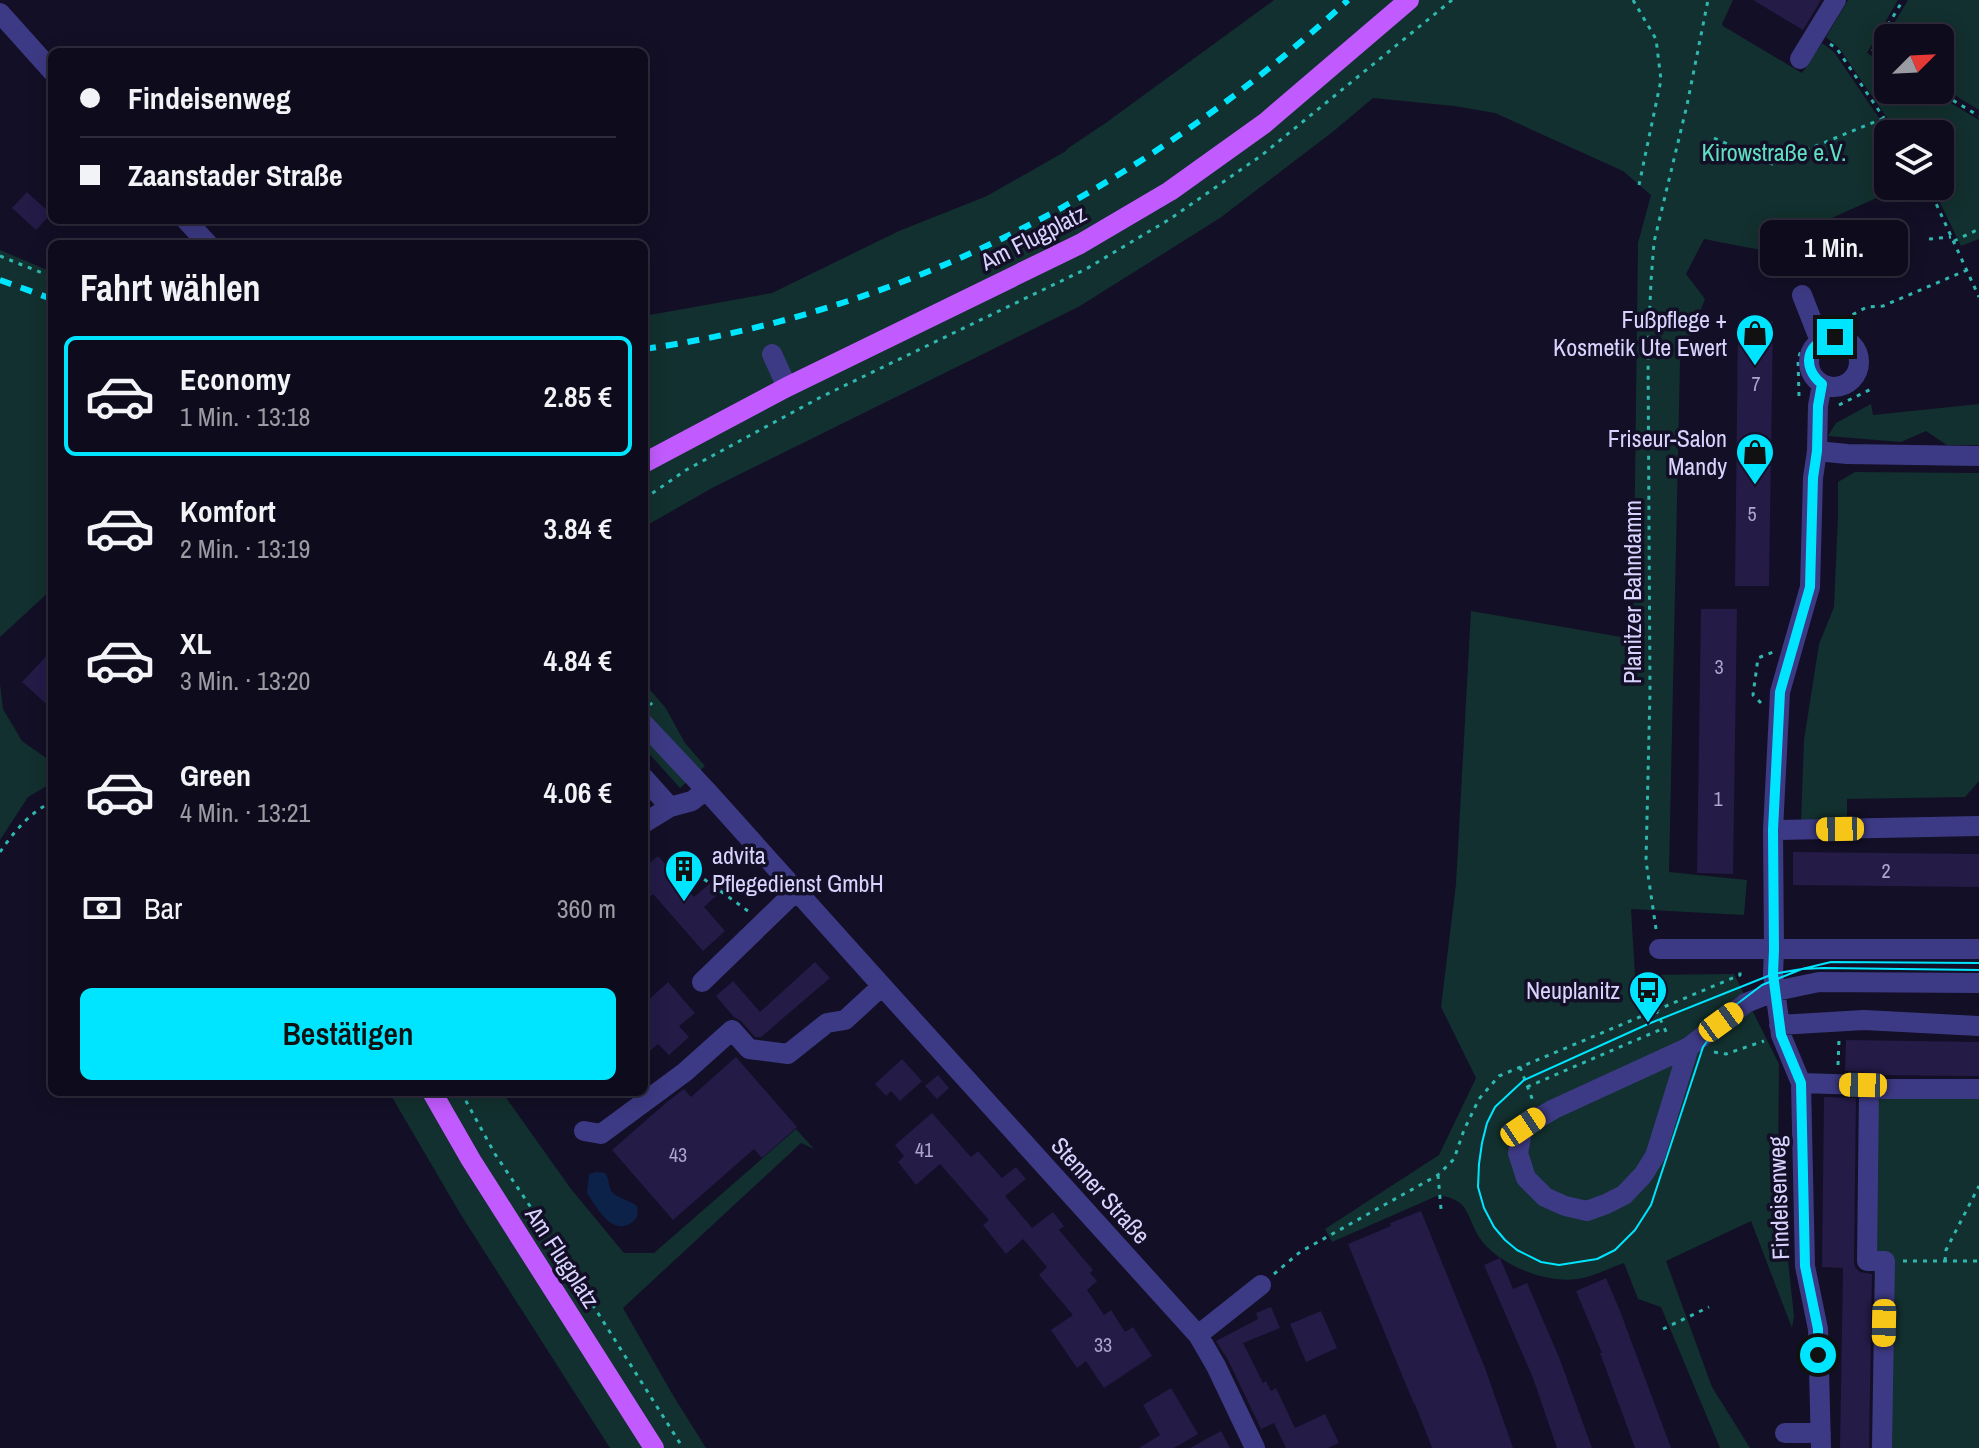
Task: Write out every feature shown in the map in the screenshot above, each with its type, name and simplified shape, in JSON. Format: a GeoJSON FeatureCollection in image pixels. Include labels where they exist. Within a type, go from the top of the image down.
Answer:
{"type":"FeatureCollection","features":[{"type":"Feature","properties":{"kind":"main road","name":"Am Flugplatz"},"geometry":{"type":"LineString","coordinates":[[648,461],[787,387],[1080,244],[1170,191],[1265,123],[1409,0]]}},
{"type":"Feature","properties":{"kind":"main road","name":"Am Flugplatz"},"geometry":{"type":"LineString","coordinates":[[434,1096],[471,1160],[654,1448]]}},
{"type":"Feature","properties":{"kind":"street"},"geometry":{"type":"LineString","coordinates":[[1800,59],[1836,0]]}},
{"type":"Feature","properties":{"kind":"street"},"geometry":{"type":"LineString","coordinates":[[0,13],[48,67]]}},
{"type":"Feature","properties":{"kind":"street"},"geometry":{"type":"LineString","coordinates":[[190,224],[204,240]]}},
{"type":"Feature","properties":{"kind":"street"},"geometry":{"type":"LineString","coordinates":[[1802,295],[1820,341]]}},
{"type":"Feature","properties":{"kind":"street"},"geometry":{"type":"LineString","coordinates":[[1835,337],[1850,343],[1858,357],[1852,379],[1838,387],[1822,384],[1815,379],[1809,363],[1814,347],[1820,341],[1835,337]]}},
{"type":"Feature","properties":{"kind":"street"},"geometry":{"type":"LineString","coordinates":[[772,354],[787,387]]}},
{"type":"Feature","properties":{"kind":"street","name":"Findeisenweg"},"geometry":{"type":"LineString","coordinates":[[1821,1441],[1818,1329],[1805,1266],[1801,1083],[1780,1030],[1775,1001],[1773,830],[1780,692],[1810,587],[1813,478],[1822,384]]}},
{"type":"Feature","properties":{"kind":"street"},"geometry":{"type":"LineString","coordinates":[[1817,451],[1979,456]]}},
{"type":"Feature","properties":{"kind":"street","name":"Stenner Straße"},"geometry":{"type":"LineString","coordinates":[[648,728],[1198,1335],[1255,1448]]}},
{"type":"Feature","properties":{"kind":"street"},"geometry":{"type":"LineString","coordinates":[[648,782],[670,807]]}},
{"type":"Feature","properties":{"kind":"street"},"geometry":{"type":"LineString","coordinates":[[648,821],[670,807],[692,801],[706,790]]}},
{"type":"Feature","properties":{"kind":"street"},"geometry":{"type":"LineString","coordinates":[[1773,830],[1979,826]]}},
{"type":"Feature","properties":{"kind":"street"},"geometry":{"type":"LineString","coordinates":[[702,982],[796,891]]}},
{"type":"Feature","properties":{"kind":"street"},"geometry":{"type":"LineString","coordinates":[[1659,949],[1979,949]]}},
{"type":"Feature","properties":{"kind":"street"},"geometry":{"type":"LineString","coordinates":[[1689,1047],[1655,1156],[1643,1175],[1624,1195],[1587,1211],[1545,1197],[1526,1178],[1518,1153],[1523,1127],[1539,1116],[1689,1047],[1746,1003],[1776,991],[1819,982],[1979,983]]}},
{"type":"Feature","properties":{"kind":"street"},"geometry":{"type":"LineString","coordinates":[[584,1131],[601,1134],[685,1072],[732,1030],[749,1049],[788,1054],[827,1023],[845,1020],[882,986]]}},
{"type":"Feature","properties":{"kind":"street"},"geometry":{"type":"LineString","coordinates":[[1780,1030],[1839,1020],[1979,1026]]}},
{"type":"Feature","properties":{"kind":"street"},"geometry":{"type":"LineString","coordinates":[[1801,1083],[1863,1085],[1869,1089],[1979,1089]]}},
{"type":"Feature","properties":{"kind":"street"},"geometry":{"type":"LineString","coordinates":[[1869,1089],[1867,1261],[1885,1261],[1882,1448]]}},
{"type":"Feature","properties":{"kind":"street"},"geometry":{"type":"LineString","coordinates":[[1198,1335],[1261,1285]]}},
{"type":"Feature","properties":{"kind":"street"},"geometry":{"type":"LineString","coordinates":[[1785,1433],[1821,1441]]}},
{"type":"Feature","properties":{"kind":"path"},"geometry":{"type":"LineString","coordinates":[[1633,0],[1656,39],[1661,80],[1639,185]]}},
{"type":"Feature","properties":{"kind":"path","name":"Planitzer Bahndamm"},"geometry":{"type":"LineString","coordinates":[[1659,949],[1646,861],[1650,691],[1648,352],[1651,281],[1654,242],[1708,0]]}},
{"type":"Feature","properties":{"kind":"path"},"geometry":{"type":"LineString","coordinates":[[1889,24],[1903,0]]}},
{"type":"Feature","properties":{"kind":"path"},"geometry":{"type":"LineString","coordinates":[[1714,138],[1772,164],[1884,118],[1837,49],[1815,34]]}},
{"type":"Feature","properties":{"kind":"path"},"geometry":{"type":"LineString","coordinates":[[1954,101],[1979,116]]}},
{"type":"Feature","properties":{"kind":"path"},"geometry":{"type":"LineString","coordinates":[[1934,200],[1979,297]]}},
{"type":"Feature","properties":{"kind":"path"},"geometry":{"type":"LineString","coordinates":[[1929,239],[1952,239],[1979,229]]}},
{"type":"Feature","properties":{"kind":"path"},"geometry":{"type":"LineString","coordinates":[[0,256],[48,275]]}},
{"type":"Feature","properties":{"kind":"path"},"geometry":{"type":"LineString","coordinates":[[1820,341],[1829,326],[1867,307],[1883,306],[1967,270]]}},
{"type":"Feature","properties":{"kind":"path"},"geometry":{"type":"LineString","coordinates":[[1764,707],[1753,695],[1758,658],[1775,651]]}},
{"type":"Feature","properties":{"kind":"path"},"geometry":{"type":"LineString","coordinates":[[0,852],[14,831],[48,804]]}},
{"type":"Feature","properties":{"kind":"path"},"geometry":{"type":"LineString","coordinates":[[671,871],[683,864],[764,923]]}},
{"type":"Feature","properties":{"kind":"path"},"geometry":{"type":"LineString","coordinates":[[1261,1285],[1300,1252],[1438,1175],[1454,1159],[1479,1099],[1499,1076],[1740,975],[1738,949]]}},
{"type":"Feature","properties":{"kind":"path"},"geometry":{"type":"LineString","coordinates":[[1656,1010],[1669,1040]]}},
{"type":"Feature","properties":{"kind":"path"},"geometry":{"type":"LineString","coordinates":[[1838,1084],[1839,1020]]}},
{"type":"Feature","properties":{"kind":"path"},"geometry":{"type":"LineString","coordinates":[[1527,1087],[1664,1028]]}},
{"type":"Feature","properties":{"kind":"path"},"geometry":{"type":"LineString","coordinates":[[1726,1054],[1780,1030]]}},
{"type":"Feature","properties":{"kind":"path"},"geometry":{"type":"LineString","coordinates":[[1520,1067],[1539,1116]]}},
{"type":"Feature","properties":{"kind":"path"},"geometry":{"type":"LineString","coordinates":[[463,1096],[495,1154],[683,1448]]}},
{"type":"Feature","properties":{"kind":"path"},"geometry":{"type":"LineString","coordinates":[[1438,1175],[1441,1209]]}},
{"type":"Feature","properties":{"kind":"path"},"geometry":{"type":"LineString","coordinates":[[1945,1261],[1946,1250],[1979,1186]]}},
{"type":"Feature","properties":{"kind":"path"},"geometry":{"type":"LineString","coordinates":[[1885,1261],[1979,1261]]}},
{"type":"Feature","properties":{"kind":"path"},"geometry":{"type":"LineString","coordinates":[[1663,1329],[1709,1307]]}},
{"type":"Feature","properties":{"kind":"green space","name":"Kirowstraße e.V."},"geometry":{"type":"Polygon","coordinates":[[[1274,0],[1733,0],[1723,26],[1802,73],[1822,43],[1834,52],[1880,120],[1874,120],[1874,199],[1761,250],[1704,239],[1686,274],[1705,299],[1680,361],[1669,872],[1747,880],[1744,915],[1631,909],[1635,975],[1734,974],[1779,1064],[1778,1168],[1794,1316],[1792,1328],[1751,1221],[1666,1261],[1712,1387],[1750,1448],[1720,1448],[1661,1307],[1638,1299],[1624,1263],[1595,1274],[1565,1280],[1523,1270],[1487,1247],[1462,1205],[1439,1195],[1332,1242],[1325,1229],[1439,1155],[1476,1078],[1441,1007],[1456,884],[1471,611],[1633,639],[1638,243],[1651,195],[1623,171],[1495,113],[1373,98],[1220,218],[1080,306],[712,488],[648,525],[648,315],[772,293],[899,231],[987,196],[1067,149],[1274,0]]]}},
{"type":"Feature","properties":{"kind":"green space"},"geometry":{"type":"Polygon","coordinates":[[[1848,0],[1898,0],[1884,24],[1874,24],[1874,41],[1867,53],[1874,57],[1874,99],[1839,48],[1826,37],[1848,0]]]}},
{"type":"Feature","properties":{"kind":"green space"},"geometry":{"type":"Polygon","coordinates":[[[1908,0],[1979,0],[1979,110],[1954,95],[1954,24],[1894,24],[1908,0]]]}},
{"type":"Feature","properties":{"kind":"green space"},"geometry":{"type":"Polygon","coordinates":[[[1877,104],[1952,104],[1979,120],[1979,239],[1961,246],[1939,200],[1954,200],[1954,120],[1888,120],[1877,104]]]}},
{"type":"Feature","properties":{"kind":"green space"},"geometry":{"type":"Polygon","coordinates":[[[0,250],[48,270],[48,593],[0,637],[0,250]]]}},
{"type":"Feature","properties":{"kind":"green space"},"geometry":{"type":"Polygon","coordinates":[[[1871,404],[1873,415],[1979,404],[1979,445],[1947,445],[1926,431],[1901,442],[1828,436],[1836,423],[1871,404]]]}},
{"type":"Feature","properties":{"kind":"green space"},"geometry":{"type":"Polygon","coordinates":[[[1855,472],[1979,473],[1979,781],[1965,797],[1847,799],[1847,823],[1801,823],[1804,740],[1819,644],[1834,607],[1838,482],[1855,472]]]}},
{"type":"Feature","properties":{"kind":"green space"},"geometry":{"type":"Polygon","coordinates":[[[0,684],[3,709],[22,741],[48,759],[48,785],[28,797],[0,840],[0,684]]]}},
{"type":"Feature","properties":{"kind":"green space"},"geometry":{"type":"Polygon","coordinates":[[[648,688],[665,707],[685,743],[705,766],[680,788],[648,752],[648,688]]]}},
{"type":"Feature","properties":{"kind":"green space"},"geometry":{"type":"Polygon","coordinates":[[[391,1096],[505,1096],[571,1189],[624,1253],[654,1253],[796,1129],[814,1149],[801,1143],[623,1308],[706,1448],[610,1448],[461,1215],[391,1096]]]}},
{"type":"Feature","properties":{"kind":"green space"},"geometry":{"type":"Polygon","coordinates":[[[1979,1096],[1979,1448],[1889,1448],[1890,1259],[1873,1258],[1874,1097],[1979,1096]]]}},
{"type":"Feature","properties":{"kind":"water"},"geometry":{"type":"Polygon","coordinates":[[[605,1173],[611,1190],[637,1206],[637,1216],[633,1221],[617,1226],[600,1212],[587,1193],[589,1174],[605,1173]]]}},
{"type":"Feature","properties":{"kind":"building"},"geometry":{"type":"Polygon","coordinates":[[[1753,0],[1821,0],[1803,30],[1753,0]]]}},
{"type":"Feature","properties":{"kind":"building"},"geometry":{"type":"Polygon","coordinates":[[[27,192],[48,211],[48,217],[36,230],[12,208],[27,192]]]}},
{"type":"Feature","properties":{"kind":"building"},"geometry":{"type":"Polygon","coordinates":[[[1738,321],[1773,321],[1769,586],[1735,586],[1738,321]]]}},
{"type":"Feature","properties":{"kind":"building"},"geometry":{"type":"Polygon","coordinates":[[[1701,609],[1737,609],[1733,874],[1697,873],[1701,609]]]}},
{"type":"Feature","properties":{"kind":"building"},"geometry":{"type":"Polygon","coordinates":[[[48,654],[48,705],[22,682],[48,654]]]}},
{"type":"Feature","properties":{"kind":"building"},"geometry":{"type":"Polygon","coordinates":[[[1793,852],[1979,854],[1979,887],[1793,885],[1793,852]]]}},
{"type":"Feature","properties":{"kind":"building","name":"advita Pflegedienst GmbH"},"geometry":{"type":"Polygon","coordinates":[[[658,856],[694,897],[719,876],[727,886],[704,907],[725,931],[703,951],[653,894],[648,898],[648,865],[658,856]]]}},
{"type":"Feature","properties":{"kind":"building"},"geometry":{"type":"Polygon","coordinates":[[[815,962],[830,978],[761,1037],[755,1037],[716,996],[733,981],[760,1012],[815,962]]]}},
{"type":"Feature","properties":{"kind":"building"},"geometry":{"type":"Polygon","coordinates":[[[668,982],[695,1013],[679,1026],[689,1037],[669,1055],[658,1044],[648,1053],[648,1000],[668,982]]]}},
{"type":"Feature","properties":{"kind":"building"},"geometry":{"type":"Polygon","coordinates":[[[1846,1040],[1979,1042],[1979,1076],[1871,1075],[1845,1071],[1846,1040]]]}},
{"type":"Feature","properties":{"kind":"building"},"geometry":{"type":"Polygon","coordinates":[[[736,1057],[797,1127],[762,1158],[754,1149],[673,1220],[612,1150],[684,1089],[691,1097],[736,1057]]]}},
{"type":"Feature","properties":{"kind":"building"},"geometry":{"type":"Polygon","coordinates":[[[902,1059],[922,1081],[900,1101],[891,1091],[886,1096],[875,1084],[902,1059]]]}},
{"type":"Feature","properties":{"kind":"building"},"geometry":{"type":"Polygon","coordinates":[[[938,1075],[949,1088],[937,1099],[925,1086],[938,1075]]]}},
{"type":"Feature","properties":{"kind":"building"},"geometry":{"type":"Polygon","coordinates":[[[1824,1097],[1856,1098],[1854,1261],[1860,1272],[1872,1274],[1869,1448],[1840,1448],[1843,1268],[1822,1267],[1824,1097]]]}},
{"type":"Feature","properties":{"kind":"building"},"geometry":{"type":"Polygon","coordinates":[[[932,1113],[971,1157],[978,1151],[1002,1178],[1016,1167],[1026,1179],[1005,1196],[1032,1228],[1053,1212],[1064,1226],[1059,1230],[1093,1270],[1090,1273],[1097,1281],[1087,1290],[1104,1315],[1111,1310],[1125,1332],[1133,1327],[1152,1356],[1104,1388],[1086,1361],[1077,1368],[1051,1330],[1073,1315],[1039,1275],[1047,1267],[1023,1239],[1006,1254],[983,1225],[989,1220],[940,1164],[916,1185],[898,1162],[904,1156],[895,1145],[932,1113]]]}},
{"type":"Feature","properties":{"kind":"building"},"geometry":{"type":"Polygon","coordinates":[[[1421,1211],[1485,1368],[1513,1448],[1432,1448],[1348,1244],[1421,1211]]]}},
{"type":"Feature","properties":{"kind":"building"},"geometry":{"type":"Polygon","coordinates":[[[1500,1258],[1513,1289],[1527,1283],[1559,1357],[1592,1448],[1557,1448],[1533,1378],[1484,1265],[1500,1258]]]}},
{"type":"Feature","properties":{"kind":"building"},"geometry":{"type":"Polygon","coordinates":[[[1606,1278],[1671,1448],[1635,1448],[1602,1353],[1576,1291],[1606,1278]]]}},
{"type":"Feature","properties":{"kind":"building"},"geometry":{"type":"Polygon","coordinates":[[[1271,1307],[1280,1328],[1243,1343],[1263,1383],[1266,1381],[1271,1391],[1276,1388],[1295,1428],[1325,1414],[1339,1443],[1328,1448],[1286,1448],[1274,1423],[1261,1429],[1216,1341],[1258,1319],[1256,1313],[1271,1307]]]}},
{"type":"Feature","properties":{"kind":"building"},"geometry":{"type":"Polygon","coordinates":[[[1321,1311],[1337,1348],[1306,1362],[1290,1324],[1321,1311]]]}},
{"type":"Feature","properties":{"kind":"building"},"geometry":{"type":"Polygon","coordinates":[[[1171,1388],[1198,1434],[1174,1448],[1139,1448],[1160,1435],[1143,1405],[1171,1388]]]}},
{"type":"Feature","properties":{"kind":"building"},"geometry":{"type":"Polygon","coordinates":[[[1221,1431],[1230,1448],[1190,1448],[1221,1431]]]}},
{"type":"Feature","properties":{"kind":"tram line"},"geometry":{"type":"LineString","coordinates":[[1979,963],[1831,962],[1802,969],[1762,985],[1729,1010],[1703,1047],[1651,1205],[1635,1230],[1615,1250],[1597,1259],[1559,1265],[1541,1262],[1505,1240],[1484,1208],[1478,1187],[1487,1123],[1495,1107],[1524,1080],[1648,1024],[1773,974],[1802,969],[1824,968],[1979,970]]}},
{"type":"Feature","properties":{"kind":"railway"},"geometry":{"type":"LineString","coordinates":[[648,348],[743,331],[839,304],[932,270],[1022,228],[1109,180],[1192,126],[1272,66],[1348,0]]}},
{"type":"Feature","properties":{"kind":"railway"},"geometry":{"type":"LineString","coordinates":[[0,280],[48,298]]}},
{"type":"Feature","properties":{"kind":"place","name":"Fußpflege + Kosmetik Ute Ewert"},"geometry":{"type":"Point","coordinates":[1755,367]}},
{"type":"Feature","properties":{"kind":"place","name":"Friseur-Salon Mandy"},"geometry":{"type":"Point","coordinates":[1755,486]}},
{"type":"Feature","properties":{"kind":"place","name":"advita Pflegedienst GmbH"},"geometry":{"type":"Point","coordinates":[684,903]}},
{"type":"Feature","properties":{"kind":"place","name":"Neuplanitz"},"geometry":{"type":"Point","coordinates":[1648,1024]}},
{"type":"Feature","properties":{"kind":"route"},"geometry":{"type":"LineString","coordinates":[[1818,1355],[1818,1329],[1805,1266],[1801,1083],[1781,1035],[1773,980],[1773,830],[1780,692],[1810,587],[1813,478],[1822,384],[1811,372],[1810,355],[1820,341],[1835,337]]}}]}
